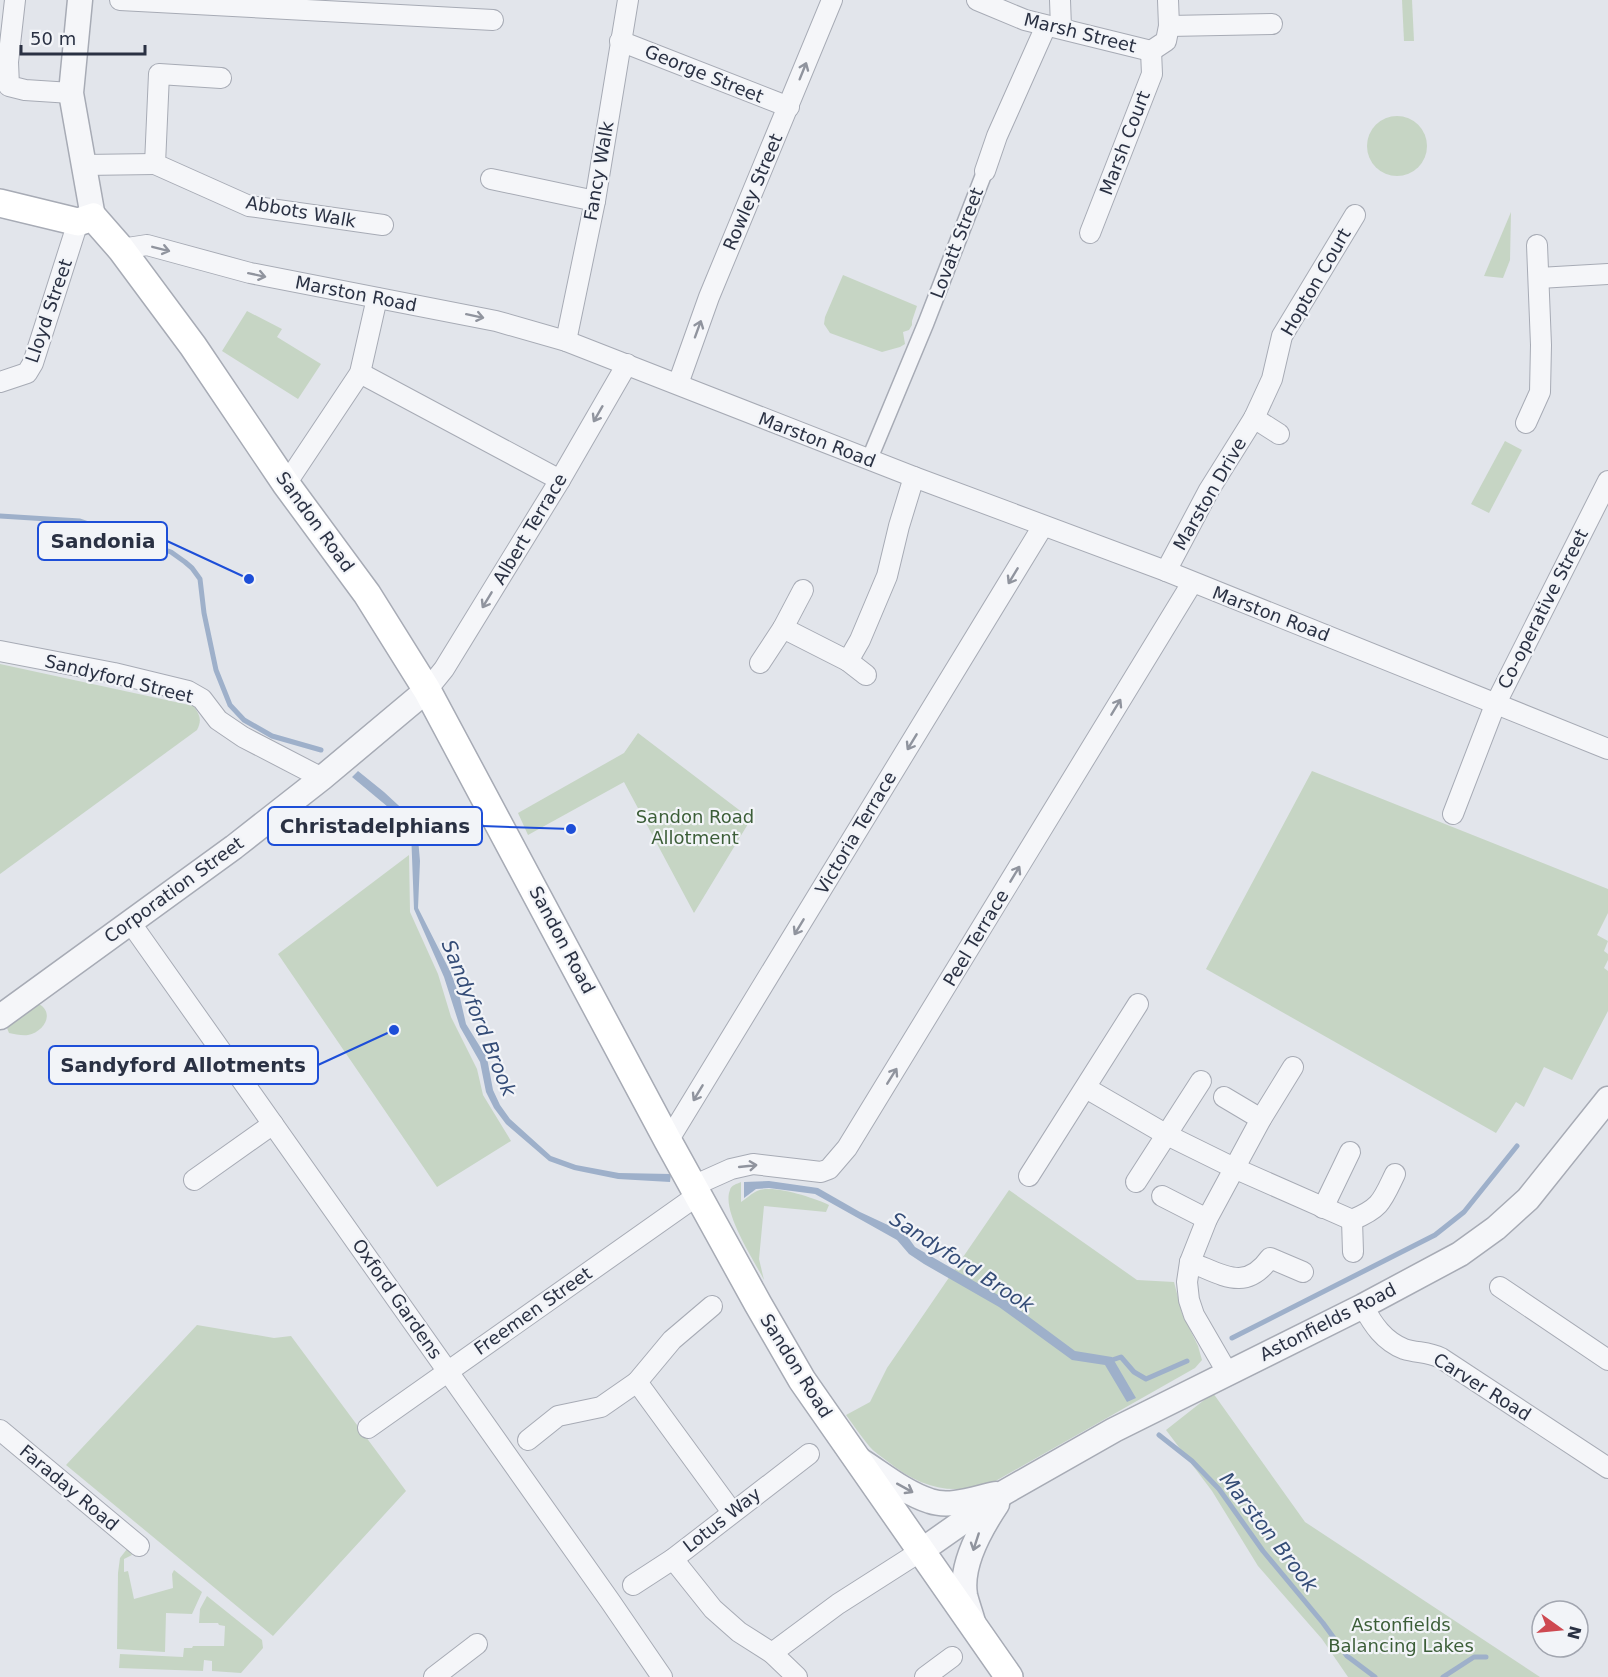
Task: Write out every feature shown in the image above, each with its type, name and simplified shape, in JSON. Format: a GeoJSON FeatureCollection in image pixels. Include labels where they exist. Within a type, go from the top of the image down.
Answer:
{"type":"FeatureCollection","features":[{"type":"Feature","properties":{"kind":"main road"},"geometry":{"type":"LineString","coordinates":[[0,203],[85,220]]}},
{"type":"Feature","properties":{"kind":"main road","name":"Sandon Road"},"geometry":{"type":"LineString","coordinates":[[85,220],[120,249],[193,346],[286,484],[367,594],[427,690],[668,1141],[802,1380],[1009,1677]]}},
{"type":"Feature","properties":{"kind":"street"},"geometry":{"type":"LineString","coordinates":[[15,0],[9,86],[25,90],[71,93]]}},
{"type":"Feature","properties":{"kind":"street"},"geometry":{"type":"LineString","coordinates":[[80,0],[71,93],[84,165],[85,220]]}},
{"type":"Feature","properties":{"kind":"street"},"geometry":{"type":"LineString","coordinates":[[120,0],[494,20]]}},
{"type":"Feature","properties":{"kind":"street","name":"Fancy Walk"},"geometry":{"type":"LineString","coordinates":[[566,341],[595,201],[628,0]]}},
{"type":"Feature","properties":{"kind":"street","name":"Rowley Street"},"geometry":{"type":"LineString","coordinates":[[678,384],[710,297],[832,0]]}},
{"type":"Feature","properties":{"kind":"street","name":"Marsh Street"},"geometry":{"type":"LineString","coordinates":[[977,0],[1025,20],[1151,51]]}},
{"type":"Feature","properties":{"kind":"street"},"geometry":{"type":"LineString","coordinates":[[1054,27],[1060,0]]}},
{"type":"Feature","properties":{"kind":"street"},"geometry":{"type":"LineString","coordinates":[[1151,51],[1166,41],[1169,26],[1168,0]]}},
{"type":"Feature","properties":{"kind":"street"},"geometry":{"type":"LineString","coordinates":[[1169,26],[1272,24]]}},
{"type":"Feature","properties":{"kind":"street","name":"Lovatt Street"},"geometry":{"type":"LineString","coordinates":[[869,460],[926,323],[997,136],[1054,27]]}},
{"type":"Feature","properties":{"kind":"street","name":"George Street"},"geometry":{"type":"LineString","coordinates":[[620,41],[789,107]]}},
{"type":"Feature","properties":{"kind":"street","name":"Marsh Court"},"geometry":{"type":"LineString","coordinates":[[1090,233],[1152,74],[1151,51]]}},
{"type":"Feature","properties":{"kind":"street"},"geometry":{"type":"LineString","coordinates":[[155,164],[159,74],[221,78]]}},
{"type":"Feature","properties":{"kind":"street","name":"Abbots Walk"},"geometry":{"type":"LineString","coordinates":[[84,165],[155,164],[249,206],[383,225]]}},
{"type":"Feature","properties":{"kind":"street"},"geometry":{"type":"LineString","coordinates":[[491,179],[595,201]]}},
{"type":"Feature","properties":{"kind":"street","name":"Hopton Court"},"geometry":{"type":"LineString","coordinates":[[1254,418],[1272,379],[1282,336],[1355,215]]}},
{"type":"Feature","properties":{"kind":"street","name":"Lloyd Street"},"geometry":{"type":"LineString","coordinates":[[0,382],[27,373],[33,363],[85,220]]}},
{"type":"Feature","properties":{"kind":"street","name":"Marston Road"},"geometry":{"type":"LineString","coordinates":[[120,249],[147,245],[250,273],[495,321],[566,341],[869,460],[1166,571],[1608,749]]}},
{"type":"Feature","properties":{"kind":"street"},"geometry":{"type":"LineString","coordinates":[[1526,423],[1540,392],[1541,345],[1537,245]]}},
{"type":"Feature","properties":{"kind":"street"},"geometry":{"type":"LineString","coordinates":[[1539,278],[1608,274]]}},
{"type":"Feature","properties":{"kind":"street"},"geometry":{"type":"LineString","coordinates":[[286,484],[360,373],[377,298]]}},
{"type":"Feature","properties":{"kind":"street","name":"Albert Terrace"},"geometry":{"type":"LineString","coordinates":[[427,690],[444,669],[560,480],[627,364]]}},
{"type":"Feature","properties":{"kind":"street"},"geometry":{"type":"LineString","coordinates":[[360,373],[560,480]]}},
{"type":"Feature","properties":{"kind":"street"},"geometry":{"type":"LineString","coordinates":[[1254,418],[1279,434]]}},
{"type":"Feature","properties":{"kind":"street","name":"Marston Drive"},"geometry":{"type":"LineString","coordinates":[[1166,571],[1209,490],[1254,418]]}},
{"type":"Feature","properties":{"kind":"street"},"geometry":{"type":"LineString","coordinates":[[848,661],[860,640],[887,576],[914,477]]}},
{"type":"Feature","properties":{"kind":"street","name":"Co-operative Street"},"geometry":{"type":"LineString","coordinates":[[1494,705],[1608,481]]}},
{"type":"Feature","properties":{"kind":"street","name":"Victoria Terrace"},"geometry":{"type":"LineString","coordinates":[[668,1141],[1044,526]]}},
{"type":"Feature","properties":{"kind":"street","name":"Peel Terrace"},"geometry":{"type":"LineString","coordinates":[[696,1191],[731,1168],[753,1164],[821,1172],[829,1169],[847,1148],[1192,583]]}},
{"type":"Feature","properties":{"kind":"street"},"geometry":{"type":"LineString","coordinates":[[760,663],[783,628],[803,590]]}},
{"type":"Feature","properties":{"kind":"street"},"geometry":{"type":"LineString","coordinates":[[783,628],[848,661],[866,675]]}},
{"type":"Feature","properties":{"kind":"street","name":"Sandyford Street"},"geometry":{"type":"LineString","coordinates":[[0,651],[114,673],[188,691],[202,699],[218,720],[243,737],[322,778]]}},
{"type":"Feature","properties":{"kind":"street","name":"Corporation Street"},"geometry":{"type":"LineString","coordinates":[[0,1017],[234,847],[322,778],[427,690]]}},
{"type":"Feature","properties":{"kind":"street"},"geometry":{"type":"LineString","coordinates":[[1453,814],[1494,705]]}},
{"type":"Feature","properties":{"kind":"street","name":"Oxford Gardens"},"geometry":{"type":"LineString","coordinates":[[130,922],[662,1677]]}},
{"type":"Feature","properties":{"kind":"street"},"geometry":{"type":"LineString","coordinates":[[1029,1176],[1138,1004]]}},
{"type":"Feature","properties":{"kind":"street"},"geometry":{"type":"LineString","coordinates":[[1227,1372],[1194,1315],[1187,1282],[1190,1262],[1207,1219],[1261,1119],[1293,1067]]}},
{"type":"Feature","properties":{"kind":"street"},"geometry":{"type":"LineString","coordinates":[[1136,1182],[1201,1081]]}},
{"type":"Feature","properties":{"kind":"street"},"geometry":{"type":"LineString","coordinates":[[1086,1088],[1167,1135],[1234,1168],[1352,1220],[1368,1214],[1382,1202],[1395,1174]]}},
{"type":"Feature","properties":{"kind":"street"},"geometry":{"type":"LineString","coordinates":[[1224,1097],[1261,1119]]}},
{"type":"Feature","properties":{"kind":"street","name":"Astonfields Road"},"geometry":{"type":"LineString","coordinates":[[921,1551],[1005,1492],[1114,1430],[1363,1306],[1460,1254],[1496,1228],[1528,1199],[1608,1099]]}},
{"type":"Feature","properties":{"kind":"street"},"geometry":{"type":"LineString","coordinates":[[194,1180],[273,1124]]}},
{"type":"Feature","properties":{"kind":"street"},"geometry":{"type":"LineString","coordinates":[[1323,1208],[1350,1152]]}},
{"type":"Feature","properties":{"kind":"street","name":"Freemen Street"},"geometry":{"type":"LineString","coordinates":[[368,1428],[696,1191]]}},
{"type":"Feature","properties":{"kind":"street"},"geometry":{"type":"LineString","coordinates":[[1162,1196],[1207,1219]]}},
{"type":"Feature","properties":{"kind":"street"},"geometry":{"type":"LineString","coordinates":[[1352,1220],[1353,1252]]}},
{"type":"Feature","properties":{"kind":"street"},"geometry":{"type":"LineString","coordinates":[[1190,1262],[1233,1279],[1254,1275],[1262,1269],[1269,1258],[1303,1272]]}},
{"type":"Feature","properties":{"kind":"street"},"geometry":{"type":"LineString","coordinates":[[1500,1287],[1608,1360]]}},
{"type":"Feature","properties":{"kind":"street"},"geometry":{"type":"LineString","coordinates":[[528,1440],[558,1416],[601,1407],[637,1382],[672,1340],[712,1306]]}},
{"type":"Feature","properties":{"kind":"street","name":"Carver Road"},"geometry":{"type":"LineString","coordinates":[[1363,1306],[1374,1327],[1388,1341],[1405,1349],[1433,1354],[1441,1358],[1608,1468]]}},
{"type":"Feature","properties":{"kind":"street"},"geometry":{"type":"LineString","coordinates":[[637,1382],[732,1512]]}},
{"type":"Feature","properties":{"kind":"street","name":"Faraday Road"},"geometry":{"type":"LineString","coordinates":[[0,1430],[139,1546]]}},
{"type":"Feature","properties":{"kind":"street","name":"Lotus Way"},"geometry":{"type":"LineString","coordinates":[[633,1585],[673,1559],[809,1454]]}},
{"type":"Feature","properties":{"kind":"street","name":"Astonfields Road"},"geometry":{"type":"LineString","coordinates":[[855,1458],[931,1502],[956,1502],[1005,1492]]}},
{"type":"Feature","properties":{"kind":"street","name":"Astonfields Road"},"geometry":{"type":"LineString","coordinates":[[974,1624],[965,1594],[966,1576],[980,1529],[1005,1492]]}},
{"type":"Feature","properties":{"kind":"street"},"geometry":{"type":"LineString","coordinates":[[772,1653],[838,1604],[921,1551]]}},
{"type":"Feature","properties":{"kind":"street"},"geometry":{"type":"LineString","coordinates":[[673,1559],[713,1610],[739,1632],[772,1653],[797,1677]]}},
{"type":"Feature","properties":{"kind":"street"},"geometry":{"type":"LineString","coordinates":[[434,1677],[477,1644]]}},
{"type":"Feature","properties":{"kind":"street"},"geometry":{"type":"LineString","coordinates":[[925,1677],[952,1657]]}},
{"type":"Feature","properties":{"kind":"green space"},"geometry":{"type":"Polygon","coordinates":[[[1402,0],[1412,0],[1414,41],[1404,41],[1402,0]]]}},
{"type":"Feature","properties":{"kind":"green space"},"geometry":{"type":"Polygon","coordinates":[[[1391,116],[1403,116],[1414,121],[1422,129],[1427,146],[1425,158],[1414,171],[1403,176],[1391,176],[1380,171],[1372,163],[1367,152],[1367,140],[1372,129],[1380,121],[1391,116]]]}},
{"type":"Feature","properties":{"kind":"green space"},"geometry":{"type":"Polygon","coordinates":[[[1511,212],[1510,260],[1503,278],[1484,276],[1511,212]]]}},
{"type":"Feature","properties":{"kind":"green space"},"geometry":{"type":"Polygon","coordinates":[[[843,275],[917,306],[912,325],[909,330],[903,332],[905,344],[882,352],[830,333],[824,324],[825,317],[843,275]]]}},
{"type":"Feature","properties":{"kind":"green space"},"geometry":{"type":"Polygon","coordinates":[[[247,311],[282,329],[277,337],[321,364],[298,399],[222,351],[247,311]]]}},
{"type":"Feature","properties":{"kind":"green space"},"geometry":{"type":"Polygon","coordinates":[[[1505,441],[1522,450],[1489,513],[1471,504],[1505,441]]]}},
{"type":"Feature","properties":{"kind":"green space"},"geometry":{"type":"Polygon","coordinates":[[[0,664],[194,706],[200,721],[197,730],[0,874],[0,664]]]}},
{"type":"Feature","properties":{"kind":"green space","name":"Sandon Road Allotment"},"geometry":{"type":"Polygon","coordinates":[[[638,733],[751,819],[694,913],[624,782],[528,835],[518,813],[624,753],[638,733]]]}},
{"type":"Feature","properties":{"kind":"green space"},"geometry":{"type":"Polygon","coordinates":[[[1312,771],[1608,889],[1608,913],[1597,935],[1608,941],[1604,951],[1608,954],[1608,960],[1604,968],[1608,971],[1608,1011],[1572,1080],[1544,1067],[1524,1107],[1516,1102],[1496,1133],[1206,969],[1312,771]]]}},
{"type":"Feature","properties":{"kind":"green space"},"geometry":{"type":"Polygon","coordinates":[[[409,855],[410,912],[438,974],[451,1017],[477,1069],[483,1095],[511,1141],[437,1187],[278,954],[409,855]]]}},
{"type":"Feature","properties":{"kind":"green space"},"geometry":{"type":"Polygon","coordinates":[[[39,1004],[44,1008],[47,1017],[39,1030],[26,1035],[9,1033],[7,1028],[39,1004]]]}},
{"type":"Feature","properties":{"kind":"green space"},"geometry":{"type":"Polygon","coordinates":[[[741,1182],[741,1202],[757,1191],[773,1189],[829,1205],[826,1212],[764,1206],[759,1259],[764,1280],[740,1235],[730,1210],[728,1199],[731,1188],[741,1182]]]}},
{"type":"Feature","properties":{"kind":"green space"},"geometry":{"type":"Polygon","coordinates":[[[1009,1190],[1137,1280],[1174,1282],[1182,1313],[1198,1346],[1202,1360],[1195,1368],[992,1483],[963,1489],[936,1487],[912,1478],[875,1452],[846,1415],[870,1402],[887,1368],[1009,1190]]]}},
{"type":"Feature","properties":{"kind":"green space"},"geometry":{"type":"Polygon","coordinates":[[[197,1325],[274,1338],[291,1336],[406,1491],[273,1636],[66,1465],[197,1325]]]}},
{"type":"Feature","properties":{"kind":"green space","name":"Astonfields Balancing Lakes"},"geometry":{"type":"Polygon","coordinates":[[[1213,1393],[1305,1522],[1540,1677],[1348,1677],[1322,1639],[1258,1566],[1212,1491],[1166,1430],[1213,1393]]]}},
{"type":"Feature","properties":{"kind":"green space"},"geometry":{"type":"Polygon","coordinates":[[[127,1549],[132,1555],[124,1559],[124,1572],[128,1571],[134,1599],[173,1588],[174,1570],[202,1592],[192,1614],[166,1613],[165,1652],[117,1649],[118,1573],[120,1558],[127,1549]]]}},
{"type":"Feature","properties":{"kind":"green space"},"geometry":{"type":"Polygon","coordinates":[[[207,1596],[262,1640],[263,1648],[241,1673],[212,1671],[212,1661],[204,1660],[203,1671],[119,1668],[120,1654],[183,1657],[184,1648],[224,1646],[225,1626],[218,1623],[199,1623],[200,1609],[207,1596]]]}},
{"type":"Feature","properties":{"kind":"water"},"geometry":{"type":"Polygon","coordinates":[[[358,771],[411,817],[417,827],[420,861],[418,908],[451,973],[466,1024],[487,1058],[493,1090],[510,1119],[551,1156],[576,1165],[619,1173],[671,1174],[670,1182],[618,1179],[574,1170],[549,1161],[506,1124],[486,1092],[480,1062],[460,1027],[444,977],[414,909],[411,831],[394,812],[352,777],[358,771]]]}},
{"type":"Feature","properties":{"kind":"water"},"geometry":{"type":"Polygon","coordinates":[[[769,1181],[818,1188],[860,1212],[905,1233],[915,1247],[1005,1299],[1075,1351],[1112,1357],[1136,1398],[1127,1402],[1105,1365],[1072,1360],[999,1307],[909,1254],[897,1240],[815,1194],[769,1188],[756,1189],[744,1198],[744,1182],[769,1181]]]}},
{"type":"Feature","properties":{"kind":"waterway","name":"Sandyford Brook"},"geometry":{"type":"LineString","coordinates":[[0,516],[80,521],[171,552],[185,562],[200,579],[204,613],[216,670],[230,705],[244,720],[272,736],[321,750]]}},
{"type":"Feature","properties":{"kind":"waterway","name":"Sandyford Brook"},"geometry":{"type":"LineString","coordinates":[[1232,1338],[1435,1235],[1464,1212],[1517,1146]]}},
{"type":"Feature","properties":{"kind":"waterway","name":"Sandyford Brook"},"geometry":{"type":"LineString","coordinates":[[1109,1361],[1121,1357],[1134,1372],[1146,1379],[1187,1361]]}},
{"type":"Feature","properties":{"kind":"waterway","name":"Marston Brook"},"geometry":{"type":"LineString","coordinates":[[1159,1435],[1192,1461],[1219,1489],[1263,1551],[1323,1623],[1347,1656],[1375,1677]]}},
{"type":"Feature","properties":{"kind":"waterway"},"geometry":{"type":"LineString","coordinates":[[1443,1677],[1474,1657],[1486,1657]]}},
{"type":"Feature","properties":{"kind":"place","name":"Sandonia"},"geometry":{"type":"Point","coordinates":[249,579]}},
{"type":"Feature","properties":{"kind":"place","name":"Christadelphians"},"geometry":{"type":"Point","coordinates":[571,829]}},
{"type":"Feature","properties":{"kind":"place","name":"Sandyford Allotments"},"geometry":{"type":"Point","coordinates":[394,1030]}}]}
